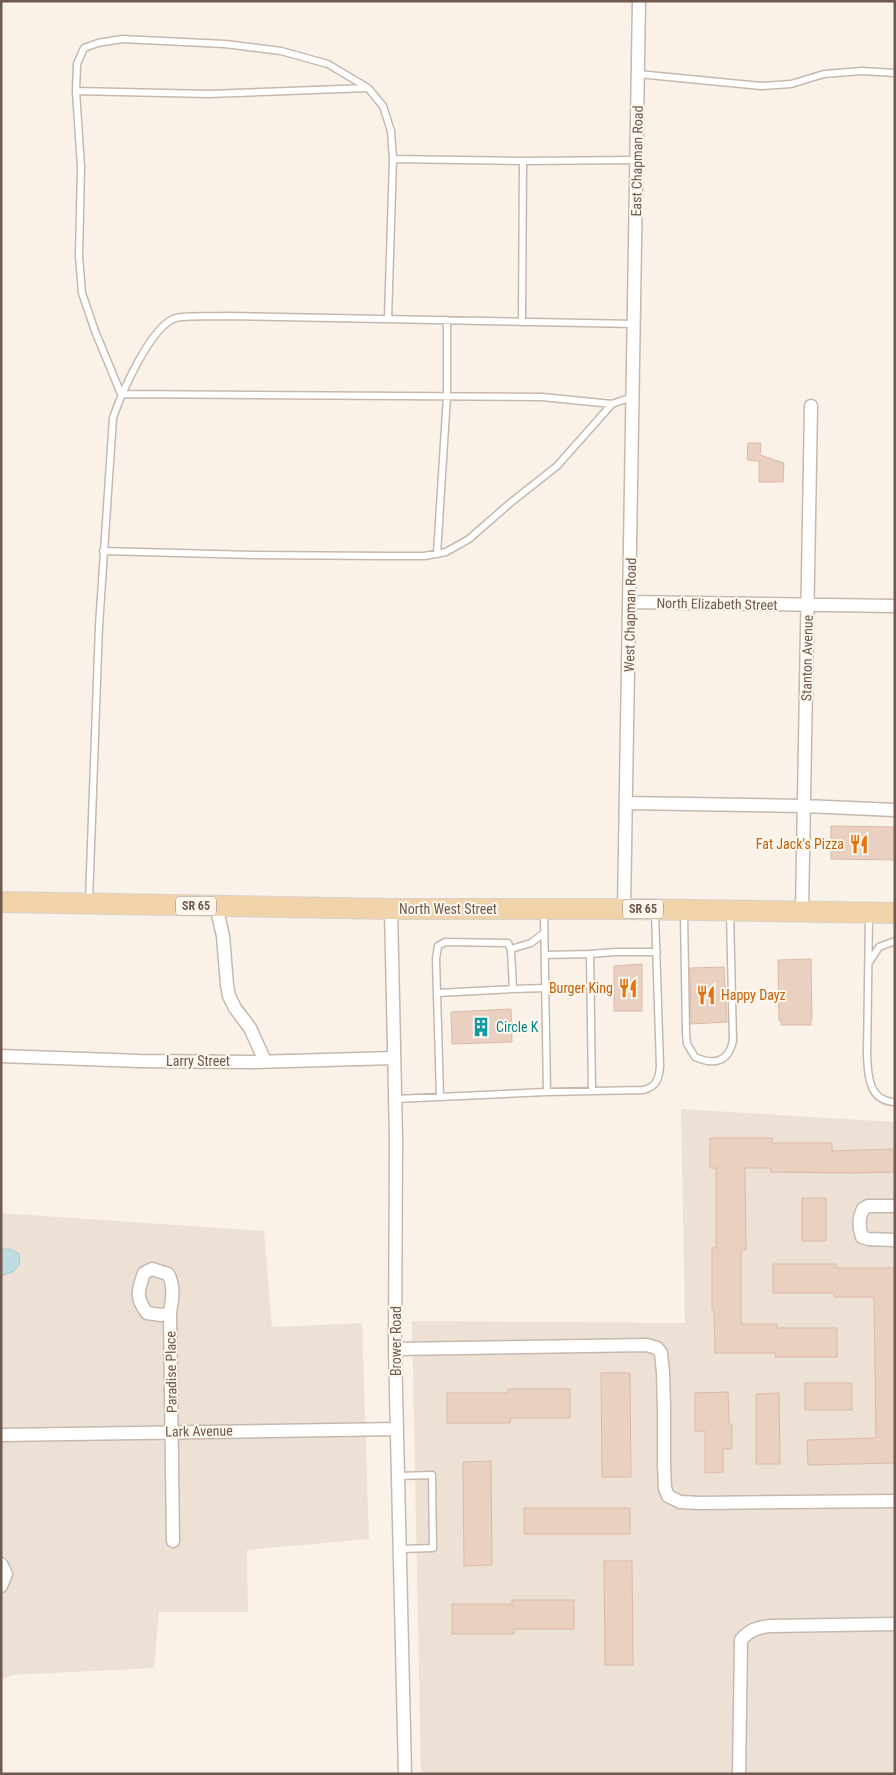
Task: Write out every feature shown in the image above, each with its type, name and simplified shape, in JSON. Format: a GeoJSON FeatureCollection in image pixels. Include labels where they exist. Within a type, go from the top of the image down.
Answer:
{"type":"FeatureCollection","features":[{"type":"Feature","properties":{"kind":"main road","name":"North West Street"},"geometry":{"type":"LineString","coordinates":[[1,902],[391,909],[655,909],[895,912]]}},
{"type":"Feature","properties":{"kind":"street","name":"East Chapman Road"},"geometry":{"type":"LineString","coordinates":[[635,323],[639,1]]}},
{"type":"Feature","properties":{"kind":"street","name":"West Chapman Road"},"geometry":{"type":"LineString","coordinates":[[624,909],[635,323]]}},
{"type":"Feature","properties":{"kind":"street","name":"Stanton Avenue"},"geometry":{"type":"LineString","coordinates":[[802,911],[811,406]]}},
{"type":"Feature","properties":{"kind":"street","name":"North Elizabeth Street"},"geometry":{"type":"LineString","coordinates":[[630,602],[895,606]]}},
{"type":"Feature","properties":{"kind":"street"},"geometry":{"type":"LineString","coordinates":[[626,803],[804,806],[895,810]]}},
{"type":"Feature","properties":{"kind":"street"},"geometry":{"type":"LineString","coordinates":[[216,906],[223,936],[226,985],[235,1008],[250,1028],[265,1061]]}},
{"type":"Feature","properties":{"kind":"street","name":"Brower Road"},"geometry":{"type":"LineString","coordinates":[[391,909],[395,1099],[395,1349],[405,1774]]}},
{"type":"Feature","properties":{"kind":"street","name":"Larry Street"},"geometry":{"type":"LineString","coordinates":[[1,1056],[140,1061],[394,1058]]}},
{"type":"Feature","properties":{"kind":"street"},"geometry":{"type":"LineString","coordinates":[[895,1206],[868,1206],[863,1209],[859,1216],[859,1228],[862,1237],[868,1239],[895,1240]]}},
{"type":"Feature","properties":{"kind":"street","name":"Paradise Place"},"geometry":{"type":"LineString","coordinates":[[170,1313],[173,1541]]}},
{"type":"Feature","properties":{"kind":"street"},"geometry":{"type":"LineString","coordinates":[[395,1349],[647,1344],[657,1348],[661,1353],[664,1410],[664,1480],[668,1496],[680,1502],[699,1503],[895,1501]]}},
{"type":"Feature","properties":{"kind":"street","name":"Lark Avenue"},"geometry":{"type":"LineString","coordinates":[[1,1435],[398,1429]]}},
{"type":"Feature","properties":{"kind":"street"},"geometry":{"type":"LineString","coordinates":[[1,1564],[6,1574],[1,1586]]}},
{"type":"Feature","properties":{"kind":"street"},"geometry":{"type":"LineString","coordinates":[[739,1774],[741,1640],[747,1633],[759,1627],[771,1626],[895,1624]]}},
{"type":"Feature","properties":{"kind":"lane"},"geometry":{"type":"LineString","coordinates":[[121,394],[95,331],[82,293],[80,256],[81,167],[76,91],[77,64],[84,48],[98,43],[122,39],[225,44],[281,50],[328,64],[368,88],[383,106],[391,131],[393,159],[388,319]]}},
{"type":"Feature","properties":{"kind":"lane"},"geometry":{"type":"LineString","coordinates":[[638,74],[761,86],[791,84],[824,74],[895,73]]}},
{"type":"Feature","properties":{"kind":"lane"},"geometry":{"type":"LineString","coordinates":[[76,91],[209,94],[368,88]]}},
{"type":"Feature","properties":{"kind":"lane"},"geometry":{"type":"LineString","coordinates":[[393,159],[523,162],[637,160]]}},
{"type":"Feature","properties":{"kind":"lane"},"geometry":{"type":"LineString","coordinates":[[522,322],[523,162]]}},
{"type":"Feature","properties":{"kind":"lane"},"geometry":{"type":"LineString","coordinates":[[89,904],[103,551],[113,418],[121,394],[154,336],[175,318],[226,316],[635,323]]}},
{"type":"Feature","properties":{"kind":"lane"},"geometry":{"type":"LineString","coordinates":[[437,554],[447,396],[448,320]]}},
{"type":"Feature","properties":{"kind":"lane"},"geometry":{"type":"LineString","coordinates":[[121,394],[542,397],[612,404],[634,397]]}},
{"type":"Feature","properties":{"kind":"lane"},"geometry":{"type":"LineString","coordinates":[[103,551],[263,555],[424,556],[446,552],[469,539],[557,466],[612,404]]}},
{"type":"Feature","properties":{"kind":"lane"},"geometry":{"type":"LineString","coordinates":[[544,909],[547,1092]]}},
{"type":"Feature","properties":{"kind":"lane"},"geometry":{"type":"LineString","coordinates":[[395,1099],[547,1092],[628,1091],[649,1089],[654,1086],[660,1066],[655,909]]}},
{"type":"Feature","properties":{"kind":"lane"},"geometry":{"type":"LineString","coordinates":[[684,910],[686,1044],[695,1057],[711,1062],[716,1062],[727,1055],[731,1050],[733,1042],[730,910]]}},
{"type":"Feature","properties":{"kind":"lane"},"geometry":{"type":"LineString","coordinates":[[869,912],[867,1056],[869,1080],[875,1094],[882,1099],[895,1102]]}},
{"type":"Feature","properties":{"kind":"lane"},"geometry":{"type":"LineString","coordinates":[[511,949],[531,943],[544,933]]}},
{"type":"Feature","properties":{"kind":"lane"},"geometry":{"type":"LineString","coordinates":[[868,967],[879,947],[895,941]]}},
{"type":"Feature","properties":{"kind":"lane"},"geometry":{"type":"LineString","coordinates":[[440,1097],[436,952],[438,946],[441,944],[508,943],[511,949],[513,990]]}},
{"type":"Feature","properties":{"kind":"lane"},"geometry":{"type":"LineString","coordinates":[[544,955],[657,952]]}},
{"type":"Feature","properties":{"kind":"lane"},"geometry":{"type":"LineString","coordinates":[[590,954],[592,1091]]}},
{"type":"Feature","properties":{"kind":"lane"},"geometry":{"type":"LineString","coordinates":[[437,993],[545,988]]}},
{"type":"Feature","properties":{"kind":"lane"},"geometry":{"type":"LineString","coordinates":[[398,1476],[432,1475],[433,1548],[400,1549]]}},
{"type":"Feature","properties":{"kind":"shaded area"},"geometry":{"type":"Polygon","coordinates":[[[681,1109],[895,1122],[895,1774],[421,1774],[412,1321],[685,1323],[681,1109]]]}},
{"type":"Feature","properties":{"kind":"shaded area"},"geometry":{"type":"Polygon","coordinates":[[[1,1213],[264,1231],[272,1327],[362,1323],[369,1539],[247,1550],[248,1612],[159,1612],[154,1668],[12,1675],[1,1680],[1,1213]]]}},
{"type":"Feature","properties":{"kind":"water"},"geometry":{"type":"Polygon","coordinates":[[[1,1249],[11,1249],[19,1254],[20,1263],[14,1271],[1,1276],[1,1249]]]}},
{"type":"Feature","properties":{"kind":"building"},"geometry":{"type":"Polygon","coordinates":[[[748,443],[761,443],[760,455],[784,463],[783,482],[759,482],[759,461],[747,460],[748,443]]]}},
{"type":"Feature","properties":{"kind":"building"},"geometry":{"type":"Polygon","coordinates":[[[831,826],[895,827],[895,860],[831,859],[831,826]]]}},
{"type":"Feature","properties":{"kind":"building"},"geometry":{"type":"Polygon","coordinates":[[[811,959],[811,1025],[781,1025],[779,1020],[778,960],[811,959]]]}},
{"type":"Feature","properties":{"kind":"building","name":"Burger King"},"geometry":{"type":"Polygon","coordinates":[[[642,964],[642,1011],[614,1011],[614,966],[642,964]]]}},
{"type":"Feature","properties":{"kind":"building","name":"Happy Dayz"},"geometry":{"type":"Polygon","coordinates":[[[724,967],[727,1022],[691,1024],[690,968],[724,967]]]}},
{"type":"Feature","properties":{"kind":"building","name":"Circle K"},"geometry":{"type":"Polygon","coordinates":[[[511,1009],[512,1042],[452,1044],[451,1012],[511,1009]]]}},
{"type":"Feature","properties":{"kind":"building"},"geometry":{"type":"Polygon","coordinates":[[[710,1138],[772,1138],[772,1143],[832,1143],[832,1151],[895,1149],[895,1172],[771,1172],[770,1168],[745,1168],[746,1250],[741,1250],[741,1324],[777,1324],[777,1328],[837,1328],[837,1357],[775,1357],[776,1353],[715,1353],[714,1310],[712,1310],[712,1248],[716,1248],[716,1168],[710,1168],[710,1138]]]}},
{"type":"Feature","properties":{"kind":"building"},"geometry":{"type":"Polygon","coordinates":[[[802,1198],[826,1198],[826,1241],[802,1241],[802,1198]]]}},
{"type":"Feature","properties":{"kind":"building"},"geometry":{"type":"Polygon","coordinates":[[[773,1264],[836,1264],[836,1268],[895,1268],[895,1463],[808,1465],[807,1440],[876,1438],[874,1297],[834,1297],[834,1293],[773,1293],[773,1264]]]}},
{"type":"Feature","properties":{"kind":"building"},"geometry":{"type":"Polygon","coordinates":[[[601,1373],[630,1373],[631,1477],[602,1477],[601,1373]]]}},
{"type":"Feature","properties":{"kind":"building"},"geometry":{"type":"Polygon","coordinates":[[[805,1383],[852,1383],[852,1410],[805,1410],[805,1383]]]}},
{"type":"Feature","properties":{"kind":"building"},"geometry":{"type":"Polygon","coordinates":[[[508,1389],[570,1389],[570,1418],[510,1418],[510,1423],[447,1423],[447,1393],[508,1393],[508,1389]]]}},
{"type":"Feature","properties":{"kind":"building"},"geometry":{"type":"Polygon","coordinates":[[[728,1392],[729,1424],[732,1424],[732,1449],[723,1449],[723,1472],[705,1473],[705,1431],[695,1431],[695,1393],[728,1392]]]}},
{"type":"Feature","properties":{"kind":"building"},"geometry":{"type":"Polygon","coordinates":[[[779,1393],[780,1464],[756,1464],[756,1394],[779,1393]]]}},
{"type":"Feature","properties":{"kind":"building"},"geometry":{"type":"Polygon","coordinates":[[[491,1461],[492,1565],[464,1566],[463,1462],[491,1461]]]}},
{"type":"Feature","properties":{"kind":"building"},"geometry":{"type":"Polygon","coordinates":[[[524,1508],[630,1508],[630,1534],[524,1534],[524,1508]]]}},
{"type":"Feature","properties":{"kind":"building"},"geometry":{"type":"Polygon","coordinates":[[[604,1561],[632,1561],[633,1665],[605,1665],[604,1561]]]}},
{"type":"Feature","properties":{"kind":"building"},"geometry":{"type":"Polygon","coordinates":[[[512,1600],[574,1600],[574,1629],[514,1629],[514,1634],[452,1634],[452,1604],[512,1604],[512,1600]]]}},
{"type":"Feature","properties":{"kind":"place","name":"Fat Jack's Pizza"},"geometry":{"type":"Point","coordinates":[859,844]}},
{"type":"Feature","properties":{"kind":"place","name":"Burger King"},"geometry":{"type":"Point","coordinates":[628,988]}},
{"type":"Feature","properties":{"kind":"place","name":"Happy Dayz"},"geometry":{"type":"Point","coordinates":[706,995]}},
{"type":"Feature","properties":{"kind":"place","name":"Circle K"},"geometry":{"type":"Point","coordinates":[481,1027]}}]}
